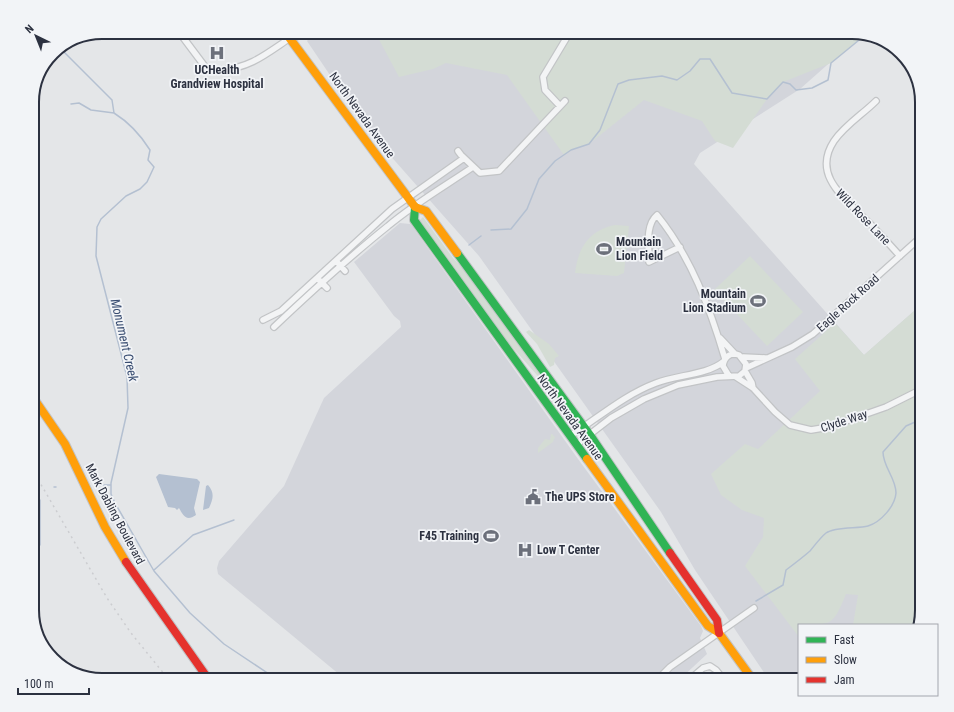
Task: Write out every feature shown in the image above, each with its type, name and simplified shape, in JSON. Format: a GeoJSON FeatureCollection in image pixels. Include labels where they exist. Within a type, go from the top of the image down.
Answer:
{"type":"FeatureCollection","features":[{"type":"Feature","properties":{"kind":"main road","name":"North Nevada Avenue"},"geometry":{"type":"LineString","coordinates":[[294,39],[408,198],[415,207],[426,211],[590,435],[661,541],[717,620],[719,633]]}},
{"type":"Feature","properties":{"kind":"main road","name":"North Nevada Avenue"},"geometry":{"type":"LineString","coordinates":[[415,207],[414,220],[708,626],[719,633],[748,673]]}},
{"type":"Feature","properties":{"kind":"main road","name":"Mark Dabling Boulevard"},"geometry":{"type":"LineString","coordinates":[[39,406],[65,444],[105,527],[133,574],[152,598],[189,654],[204,673]]}},
{"type":"Feature","properties":{"kind":"street"},"geometry":{"type":"LineString","coordinates":[[185,39],[206,68],[210,71],[244,67],[258,60],[284,39]]}},
{"type":"Feature","properties":{"kind":"street"},"geometry":{"type":"LineString","coordinates":[[560,106],[545,90],[543,77],[566,39]]}},
{"type":"Feature","properties":{"kind":"street","name":"Wild Rose Lane"},"geometry":{"type":"LineString","coordinates":[[876,100],[834,141],[828,154],[828,175],[841,196],[871,224],[900,256]]}},
{"type":"Feature","properties":{"kind":"street"},"geometry":{"type":"LineString","coordinates":[[458,150],[480,173],[499,171],[565,101]]}},
{"type":"Feature","properties":{"kind":"street"},"geometry":{"type":"LineString","coordinates":[[263,320],[281,311],[319,280],[392,209],[464,158]]}},
{"type":"Feature","properties":{"kind":"street"},"geometry":{"type":"LineString","coordinates":[[338,263],[355,256],[388,225],[473,167]]}},
{"type":"Feature","properties":{"kind":"street"},"geometry":{"type":"LineString","coordinates":[[680,247],[649,262],[650,226],[652,219],[657,215],[680,247],[691,268],[720,338],[724,360],[724,370],[729,376]]}},
{"type":"Feature","properties":{"kind":"street","name":"Eagle Rock Road"},"geometry":{"type":"LineString","coordinates":[[736,377],[746,369],[765,358],[792,347],[817,331],[915,242]]}},
{"type":"Feature","properties":{"kind":"street"},"geometry":{"type":"LineString","coordinates":[[338,263],[345,271]]}},
{"type":"Feature","properties":{"kind":"street"},"geometry":{"type":"LineString","coordinates":[[319,280],[327,288]]}},
{"type":"Feature","properties":{"kind":"street"},"geometry":{"type":"LineString","coordinates":[[274,327],[319,280]]}},
{"type":"Feature","properties":{"kind":"street"},"geometry":{"type":"LineString","coordinates":[[570,436],[640,390],[677,376],[712,369],[735,354],[720,338]]}},
{"type":"Feature","properties":{"kind":"street","name":"Eagle Rock Road"},"geometry":{"type":"LineString","coordinates":[[735,354],[743,357],[765,358]]}},
{"type":"Feature","properties":{"kind":"street"},"geometry":{"type":"LineString","coordinates":[[743,357],[753,388]]}},
{"type":"Feature","properties":{"kind":"street"},"geometry":{"type":"LineString","coordinates":[[576,445],[624,409],[662,390],[704,379],[729,376],[736,377],[753,388]]}},
{"type":"Feature","properties":{"kind":"street","name":"Clyde Way"},"geometry":{"type":"LineString","coordinates":[[753,388],[785,421],[794,427],[811,430],[829,427],[886,407],[915,393]]}},
{"type":"Feature","properties":{"kind":"street"},"geometry":{"type":"LineString","coordinates":[[664,673],[670,667],[754,608]]}},
{"type":"Feature","properties":{"kind":"street"},"geometry":{"type":"LineString","coordinates":[[697,673],[703,668],[710,666],[719,673]]}},
{"type":"Feature","properties":{"kind":"shaded area"},"geometry":{"type":"Polygon","coordinates":[[[309,39],[856,39],[800,89],[700,153],[694,164],[864,355],[915,310],[915,610],[914,624],[798,624],[798,673],[764,673],[695,570],[661,512],[479,256],[365,127],[307,41],[309,39]]]}},
{"type":"Feature","properties":{"kind":"shaded area"},"geometry":{"type":"Polygon","coordinates":[[[379,39],[859,40],[831,63],[783,82],[767,99],[733,148],[715,141],[702,121],[644,100],[589,144],[571,150],[564,155],[507,75],[446,63],[433,69],[399,77],[379,39]]]}},
{"type":"Feature","properties":{"kind":"shaded area"},"geometry":{"type":"Polygon","coordinates":[[[423,217],[453,258],[467,273],[555,395],[553,396],[544,383],[507,341],[420,220],[423,217]]]}},
{"type":"Feature","properties":{"kind":"shaded area"},"geometry":{"type":"Polygon","coordinates":[[[400,223],[410,224],[412,226],[578,459],[701,626],[703,631],[700,638],[707,654],[687,673],[338,673],[218,574],[217,568],[219,561],[284,486],[324,398],[401,327],[400,321],[394,316],[354,262],[400,223]]]}},
{"type":"Feature","properties":{"kind":"shaded area","name":"Mountain Lion Field"},"geometry":{"type":"Polygon","coordinates":[[[615,225],[629,226],[624,273],[617,276],[575,273],[579,256],[586,242],[598,231],[615,225]]]}},
{"type":"Feature","properties":{"kind":"shaded area","name":"Mountain Lion Stadium"},"geometry":{"type":"Polygon","coordinates":[[[750,256],[803,312],[767,346],[714,290],[750,256]]]}},
{"type":"Feature","properties":{"kind":"shaded area"},"geometry":{"type":"Polygon","coordinates":[[[915,310],[914,622],[914,624],[853,624],[858,595],[846,594],[838,612],[830,621],[822,624],[798,624],[798,636],[745,566],[763,537],[764,518],[742,510],[721,495],[711,474],[745,444],[758,449],[820,391],[795,359],[835,323],[864,355],[915,310]]]}},
{"type":"Feature","properties":{"kind":"shaded area"},"geometry":{"type":"Polygon","coordinates":[[[529,330],[549,344],[559,356],[555,358],[554,365],[550,367],[537,344],[526,332],[529,330]]]}},
{"type":"Feature","properties":{"kind":"shaded area"},"geometry":{"type":"Polygon","coordinates":[[[551,434],[555,437],[553,442],[538,453],[538,448],[545,439],[550,440],[551,434]]]}},
{"type":"Feature","properties":{"kind":"water"},"geometry":{"type":"Polygon","coordinates":[[[159,474],[197,479],[200,482],[194,508],[196,515],[187,518],[179,508],[177,510],[175,508],[168,507],[156,477],[159,474]]]}},
{"type":"Feature","properties":{"kind":"water"},"geometry":{"type":"Polygon","coordinates":[[[208,485],[212,491],[212,499],[209,508],[203,510],[206,486],[208,485]]]}},
{"type":"Feature","properties":{"kind":"waterway"},"geometry":{"type":"LineString","coordinates":[[491,230],[511,229],[527,209],[539,179],[555,161],[571,150],[589,144],[600,130],[618,84],[629,80],[662,76],[677,80],[690,71],[700,59],[710,59],[732,93],[767,99],[783,82],[790,84],[796,90],[812,88],[828,80],[831,63],[859,40]]}},
{"type":"Feature","properties":{"kind":"waterway","name":"Monument Creek"},"geometry":{"type":"LineString","coordinates":[[64,52],[112,100],[114,113],[134,129],[150,150],[148,160],[154,167],[147,182],[140,189],[126,196],[101,219],[97,227],[96,256],[127,377],[128,408],[111,483],[111,494],[154,571],[190,613],[224,644],[268,673]]}},
{"type":"Feature","properties":{"kind":"waterway"},"geometry":{"type":"LineString","coordinates":[[71,104],[79,103],[91,110],[114,113]]}},
{"type":"Feature","properties":{"kind":"waterway"},"geometry":{"type":"LineString","coordinates":[[469,245],[481,236]]}},
{"type":"Feature","properties":{"kind":"waterway"},"geometry":{"type":"LineString","coordinates":[[756,601],[783,585],[786,570],[810,551],[826,533],[835,529],[868,526],[878,521],[886,513],[893,503],[896,493],[894,482],[885,463],[883,452],[906,426],[915,422]]}},
{"type":"Feature","properties":{"kind":"waterway"},"geometry":{"type":"LineString","coordinates":[[98,485],[111,485]]}},
{"type":"Feature","properties":{"kind":"waterway"},"geometry":{"type":"LineString","coordinates":[[40,500],[40,545]]}},
{"type":"Feature","properties":{"kind":"waterway"},"geometry":{"type":"LineString","coordinates":[[154,570],[193,535],[234,520]]}},
{"type":"Feature","properties":{"kind":"railway"},"geometry":{"type":"LineString","coordinates":[[39,481],[107,598],[131,633],[163,673]]}},
{"type":"Feature","properties":{"kind":"traffic: fast"},"geometry":{"type":"LineString","coordinates":[[415,207],[414,220],[587,459]]}},
{"type":"Feature","properties":{"kind":"traffic: fast"},"geometry":{"type":"LineString","coordinates":[[457,253],[590,435],[670,553]]}},
{"type":"Feature","properties":{"kind":"traffic: slow"},"geometry":{"type":"LineString","coordinates":[[290,39],[415,207],[426,211],[457,253]]}},
{"type":"Feature","properties":{"kind":"traffic: slow"},"geometry":{"type":"LineString","coordinates":[[39,406],[65,444],[105,527],[126,562]]}},
{"type":"Feature","properties":{"kind":"traffic: slow"},"geometry":{"type":"LineString","coordinates":[[587,459],[708,626],[719,633],[748,673]]}},
{"type":"Feature","properties":{"kind":"traffic: jam"},"geometry":{"type":"LineString","coordinates":[[670,553],[717,620],[719,633]]}},
{"type":"Feature","properties":{"kind":"traffic: jam"},"geometry":{"type":"LineString","coordinates":[[126,562],[204,673]]}},
{"type":"Feature","properties":{"kind":"place","name":"UCHealth Grandview Hospital"},"geometry":{"type":"Point","coordinates":[217,53]}},
{"type":"Feature","properties":{"kind":"place","name":"Mountain Lion Field"},"geometry":{"type":"Point","coordinates":[604,249]}},
{"type":"Feature","properties":{"kind":"place","name":"Mountain Lion Stadium"},"geometry":{"type":"Point","coordinates":[758,301]}},
{"type":"Feature","properties":{"kind":"place","name":"The UPS Store"},"geometry":{"type":"Point","coordinates":[533,497]}},
{"type":"Feature","properties":{"kind":"place","name":"F45 Training"},"geometry":{"type":"Point","coordinates":[491,536]}},
{"type":"Feature","properties":{"kind":"place","name":"Low T Center"},"geometry":{"type":"Point","coordinates":[525,550]}}]}
